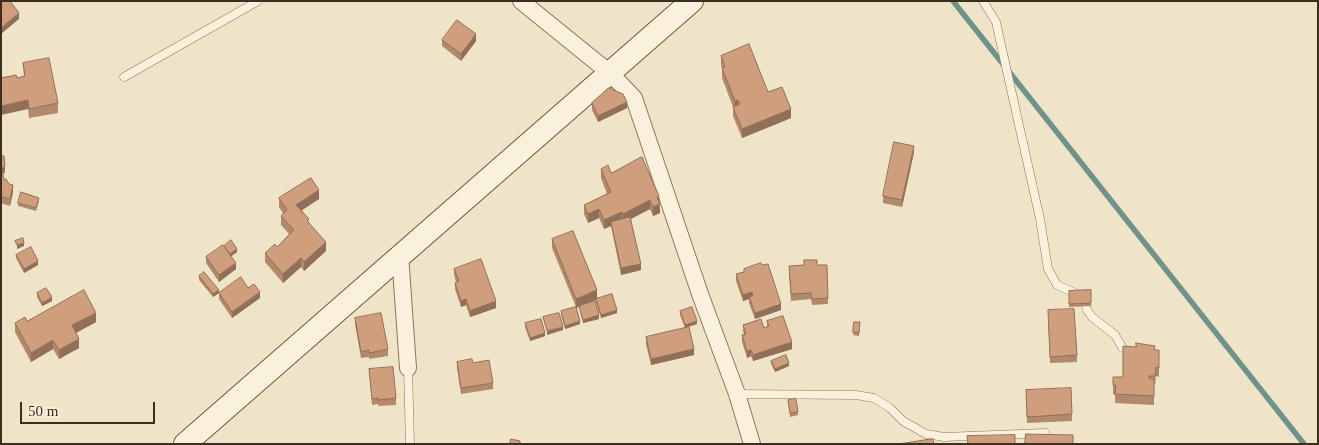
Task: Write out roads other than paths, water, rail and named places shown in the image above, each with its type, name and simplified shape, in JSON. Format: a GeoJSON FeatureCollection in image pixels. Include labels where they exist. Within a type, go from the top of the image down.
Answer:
{"type":"FeatureCollection","features":[{"type":"Feature","properties":{"kind":"street"},"geometry":{"type":"LineString","coordinates":[[521,1],[611,74],[634,98],[700,294],[737,394],[752,444]]}},
{"type":"Feature","properties":{"kind":"street"},"geometry":{"type":"LineString","coordinates":[[185,444],[400,254],[611,74],[692,1]]}},
{"type":"Feature","properties":{"kind":"street"},"geometry":{"type":"LineString","coordinates":[[400,254],[408,368]]}},
{"type":"Feature","properties":{"kind":"lane"},"geometry":{"type":"LineString","coordinates":[[124,77],[258,1]]}},
{"type":"Feature","properties":{"kind":"lane"},"geometry":{"type":"LineString","coordinates":[[983,1],[996,22],[1040,219],[1048,269],[1057,285],[1084,297],[1086,310],[1114,335],[1122,347]]}},
{"type":"Feature","properties":{"kind":"lane"},"geometry":{"type":"LineString","coordinates":[[408,368],[410,444]]}},
{"type":"Feature","properties":{"kind":"lane"},"geometry":{"type":"LineString","coordinates":[[737,394],[856,395],[874,398],[890,408],[903,421],[926,434],[944,437],[1045,433]]}},
{"type":"Feature","properties":{"kind":"waterway"},"geometry":{"type":"LineString","coordinates":[[953,1],[1304,444]]}}]}
